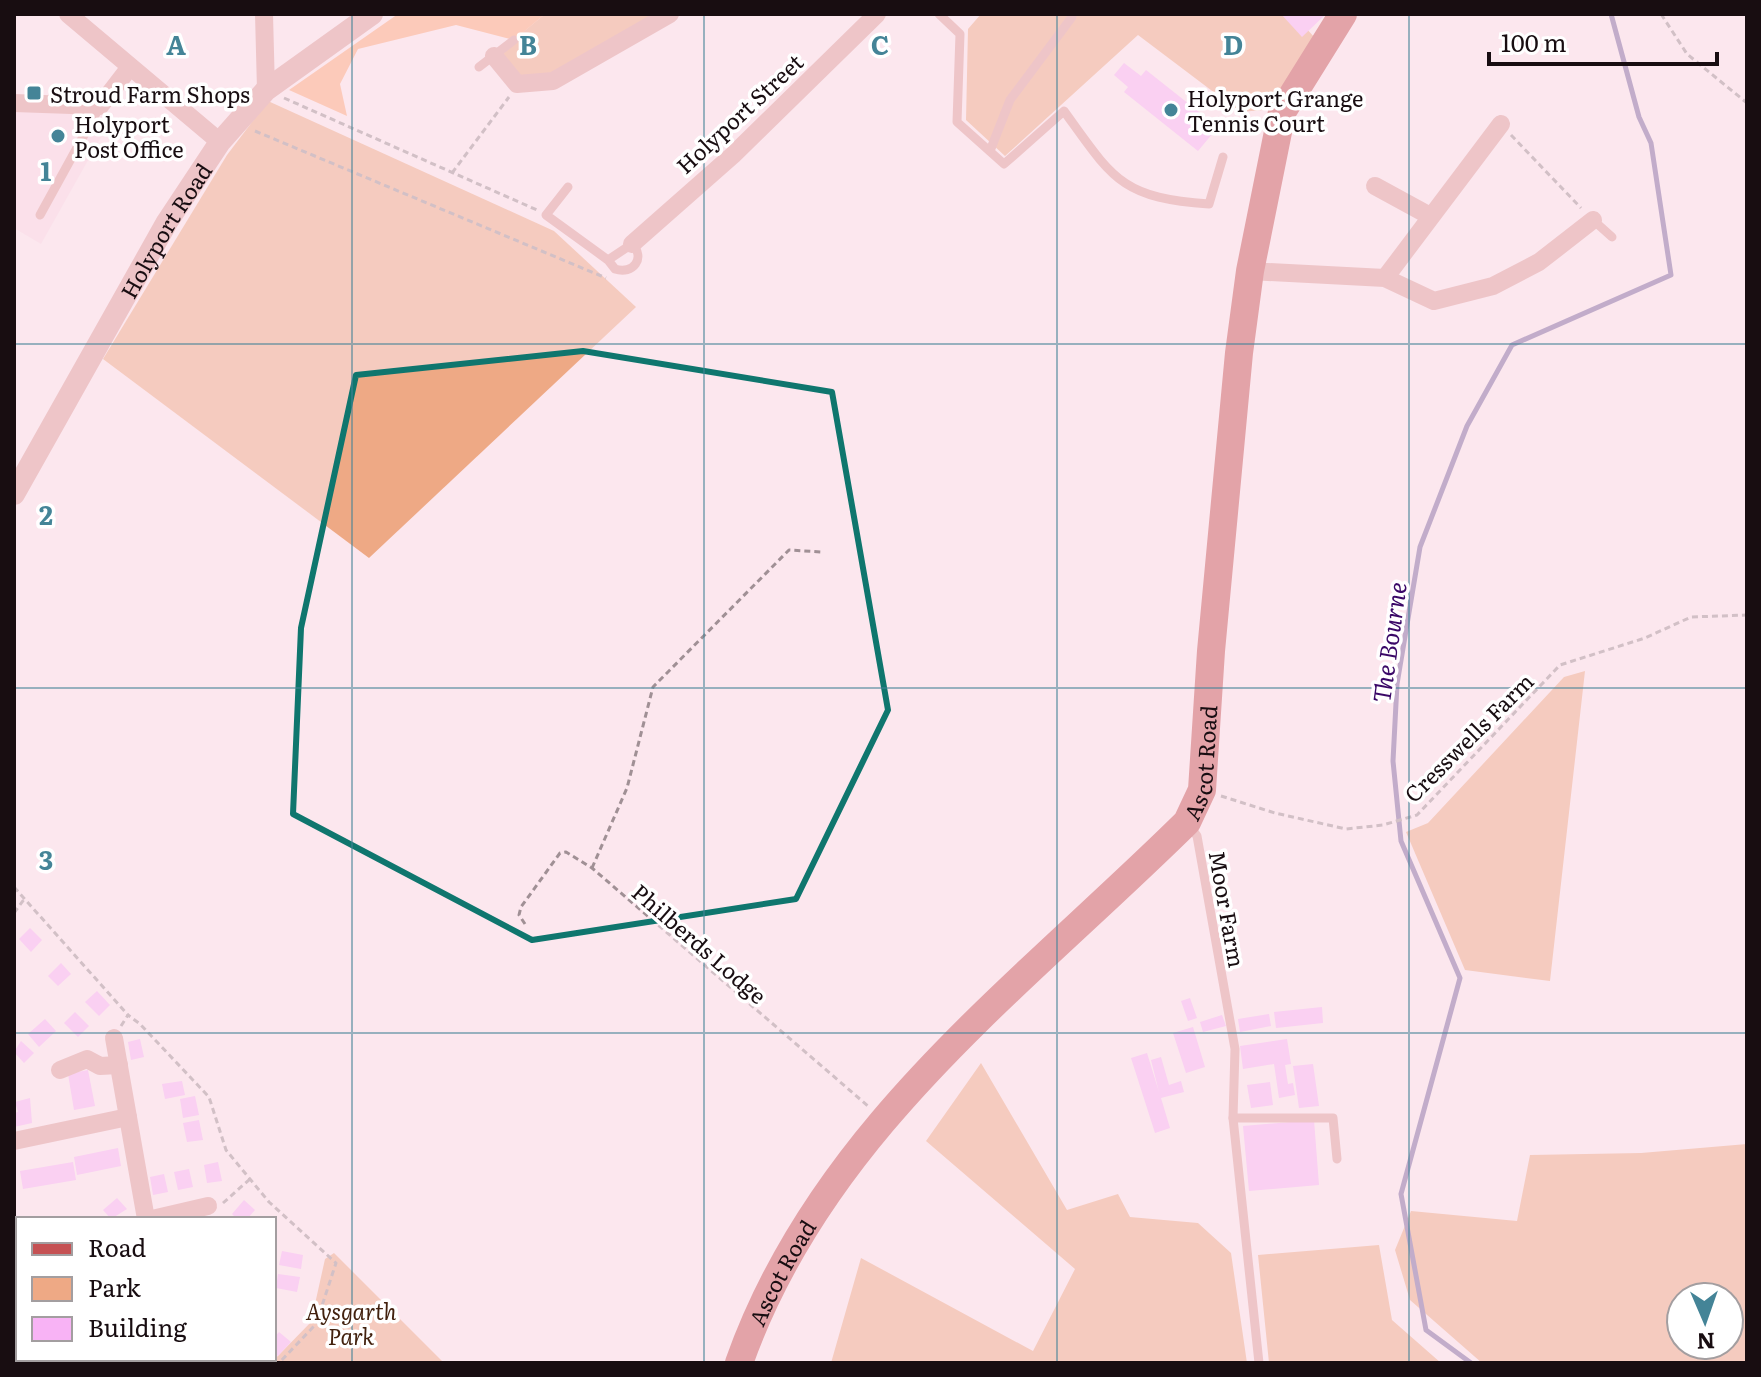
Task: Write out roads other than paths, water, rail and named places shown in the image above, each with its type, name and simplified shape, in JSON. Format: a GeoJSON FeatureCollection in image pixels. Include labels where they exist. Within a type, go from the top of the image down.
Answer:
{"type":"FeatureCollection","features":[{"type":"Feature","properties":{"kind":"main road","name":"Ascot Road"},"geometry":{"type":"LineString","coordinates":[[739,1363],[766,1297],[805,1224],[834,1180],[884,1117],[1014,984],[1187,822],[1202,790],[1221,541],[1250,271],[1282,112],[1343,14]]}},
{"type":"Feature","properties":{"kind":"street"},"geometry":{"type":"LineString","coordinates":[[68,14],[220,142]]}},
{"type":"Feature","properties":{"kind":"street"},"geometry":{"type":"LineString","coordinates":[[264,14],[266,90]]}},
{"type":"Feature","properties":{"kind":"street","name":"Holyport Road"},"geometry":{"type":"LineString","coordinates":[[14,494],[167,222],[220,142],[266,90],[372,14]]}},
{"type":"Feature","properties":{"kind":"street"},"geometry":{"type":"LineString","coordinates":[[486,62],[517,84],[553,81],[670,14]]}},
{"type":"Feature","properties":{"kind":"street","name":"Holyport Street"},"geometry":{"type":"LineString","coordinates":[[632,244],[733,155],[877,14]]}},
{"type":"Feature","properties":{"kind":"street"},"geometry":{"type":"LineString","coordinates":[[14,103],[100,106],[130,67]]}},
{"type":"Feature","properties":{"kind":"street"},"geometry":{"type":"LineString","coordinates":[[1385,278],[1501,124]]}},
{"type":"Feature","properties":{"kind":"street"},"geometry":{"type":"LineString","coordinates":[[1375,186],[1430,216]]}},
{"type":"Feature","properties":{"kind":"street"},"geometry":{"type":"LineString","coordinates":[[1250,271],[1385,278],[1434,301],[1493,286],[1539,262],[1593,220]]}},
{"type":"Feature","properties":{"kind":"street"},"geometry":{"type":"LineString","coordinates":[[114,1038],[149,1217]]}},
{"type":"Feature","properties":{"kind":"street"},"geometry":{"type":"LineString","coordinates":[[60,1070],[87,1059],[100,1066],[119,1065]]}},
{"type":"Feature","properties":{"kind":"street"},"geometry":{"type":"LineString","coordinates":[[14,1141],[128,1117]]}},
{"type":"Feature","properties":{"kind":"street"},"geometry":{"type":"LineString","coordinates":[[158,1217],[208,1206]]}},
{"type":"Feature","properties":{"kind":"lane"},"geometry":{"type":"LineString","coordinates":[[939,14],[960,34],[957,122],[1004,164],[1064,111],[1111,175],[1161,201],[1209,204],[1223,157]]}},
{"type":"Feature","properties":{"kind":"lane"},"geometry":{"type":"LineString","coordinates":[[990,151],[1010,100],[1072,17]]}},
{"type":"Feature","properties":{"kind":"lane"},"geometry":{"type":"LineString","coordinates":[[486,62],[514,40]]}},
{"type":"Feature","properties":{"kind":"lane"},"geometry":{"type":"LineString","coordinates":[[40,215],[100,106]]}},
{"type":"Feature","properties":{"kind":"lane"},"geometry":{"type":"LineString","coordinates":[[568,187],[546,215],[608,260],[615,269],[628,271],[637,262],[637,249],[632,244],[608,260]]}},
{"type":"Feature","properties":{"kind":"lane"},"geometry":{"type":"LineString","coordinates":[[1593,220],[1612,237]]}},
{"type":"Feature","properties":{"kind":"lane","name":"Moor Farm"},"geometry":{"type":"LineString","coordinates":[[1187,822],[1197,836],[1235,1049],[1233,1118],[1259,1363]]}},
{"type":"Feature","properties":{"kind":"lane"},"geometry":{"type":"LineString","coordinates":[[1233,1118],[1333,1118],[1337,1159]]}},
{"type":"Feature","properties":{"kind":"waterway","name":"The Bourne"},"geometry":{"type":"LineString","coordinates":[[1471,1363],[1426,1330],[1401,1194],[1460,978],[1401,841],[1393,761],[1397,684],[1420,547],[1467,426],[1512,345],[1671,275],[1651,143],[1639,117],[1611,14]]}},
{"type":"Feature","properties":{"kind":"place","name":"Stroud Farm Shops"},"geometry":{"type":"Point","coordinates":[34,93]}},
{"type":"Feature","properties":{"kind":"place","name":"Holyport Grange Tennis Court"},"geometry":{"type":"Point","coordinates":[1171,110]}},
{"type":"Feature","properties":{"kind":"place","name":"Holyport Post Office"},"geometry":{"type":"Point","coordinates":[58,136]}},
{"type":"Feature","properties":{"kind":"park label","name":"Aysgarth Park"},"geometry":{"type":"Point","coordinates":[351,1322]}}]}
